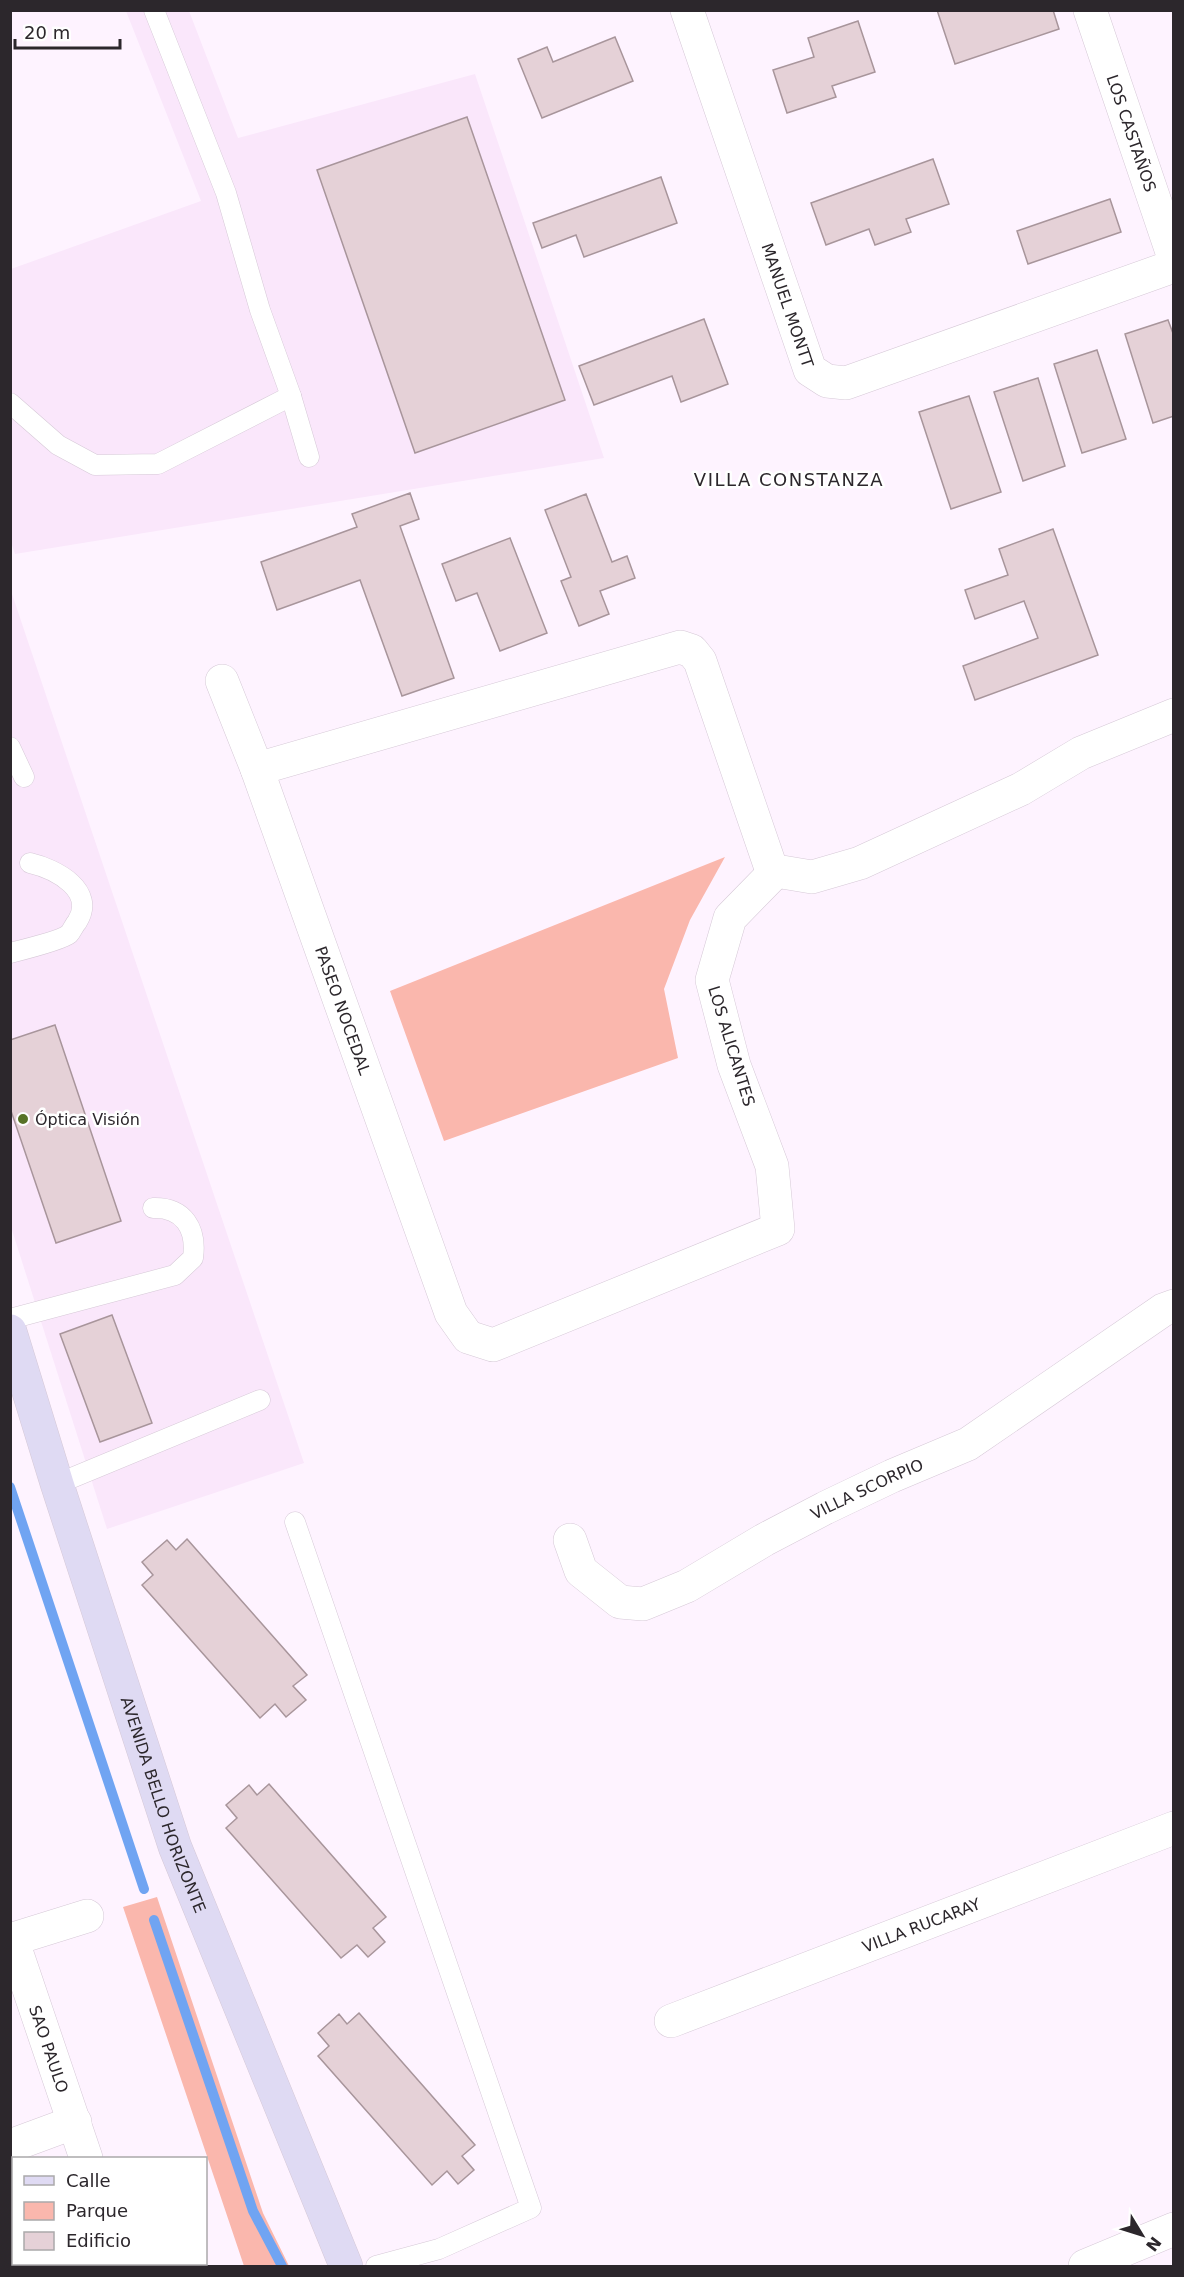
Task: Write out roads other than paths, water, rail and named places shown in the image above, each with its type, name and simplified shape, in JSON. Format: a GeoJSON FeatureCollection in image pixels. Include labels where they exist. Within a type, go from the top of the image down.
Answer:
{"type":"FeatureCollection","features":[{"type":"Feature","properties":{"kind":"street","name":"MANUEL MONTT"},"geometry":{"type":"LineString","coordinates":[[687,10],[810,370],[827,381],[846,383],[1173,266]]}},
{"type":"Feature","properties":{"kind":"street","name":"LOS CASTAÑOS"},"geometry":{"type":"LineString","coordinates":[[1089,10],[1173,258]]}},
{"type":"Feature","properties":{"kind":"street"},"geometry":{"type":"LineString","coordinates":[[257,769],[680,647],[692,651],[700,661],[772,874],[782,872],[812,877],[860,862],[1021,789],[1081,753],[1173,715]]}},
{"type":"Feature","properties":{"kind":"street","name":"PASEO NOCEDAL"},"geometry":{"type":"LineString","coordinates":[[222,681],[257,769],[451,1313],[468,1337]]}},
{"type":"Feature","properties":{"kind":"street","name":"LOS ALICANTES"},"geometry":{"type":"LineString","coordinates":[[468,1337],[493,1345],[778,1229],[772,1166],[734,1065],[712,980],[730,918],[772,874]]}},
{"type":"Feature","properties":{"kind":"street","name":"VILLA SCORPIO"},"geometry":{"type":"LineString","coordinates":[[570,1540],[581,1571],[620,1602],[643,1604],[687,1586],[764,1540],[825,1508],[892,1476],[968,1444],[1163,1310],[1173,1306]]}},
{"type":"Feature","properties":{"kind":"street","name":"AVENIDA BELLO HORIZONTE"},"geometry":{"type":"LineString","coordinates":[[10,1331],[57,1484],[175,1847],[346,2266]]}},
{"type":"Feature","properties":{"kind":"street","name":"VILLA RUCARAY"},"geometry":{"type":"LineString","coordinates":[[671,2021],[1173,1828]]}},
{"type":"Feature","properties":{"kind":"street"},"geometry":{"type":"LineString","coordinates":[[11,1939],[87,1916]]}},
{"type":"Feature","properties":{"kind":"street","name":"SAO PAULO"},"geometry":{"type":"LineString","coordinates":[[11,1939],[86,2157]]}},
{"type":"Feature","properties":{"kind":"street"},"geometry":{"type":"LineString","coordinates":[[10,2146],[75,2122]]}},
{"type":"Feature","properties":{"kind":"street"},"geometry":{"type":"LineString","coordinates":[[1085,2266],[1173,2229]]}},
{"type":"Feature","properties":{"kind":"lane"},"geometry":{"type":"LineString","coordinates":[[154,10],[226,193],[260,310],[291,396],[309,457]]}},
{"type":"Feature","properties":{"kind":"lane"},"geometry":{"type":"LineString","coordinates":[[10,403],[58,445],[96,465],[158,464],[291,396]]}},
{"type":"Feature","properties":{"kind":"lane"},"geometry":{"type":"LineString","coordinates":[[10,747],[24,777]]}},
{"type":"Feature","properties":{"kind":"lane"},"geometry":{"type":"LineString","coordinates":[[10,953],[68,935],[82,914],[81,897],[74,886],[55,870],[30,863]]}},
{"type":"Feature","properties":{"kind":"lane"},"geometry":{"type":"LineString","coordinates":[[10,1319],[175,1275],[193,1258],[195,1246],[192,1232],[177,1212],[165,1208],[153,1208]]}},
{"type":"Feature","properties":{"kind":"lane"},"geometry":{"type":"LineString","coordinates":[[57,1484],[260,1400]]}},
{"type":"Feature","properties":{"kind":"lane"},"geometry":{"type":"LineString","coordinates":[[295,1522],[531,2208],[439,2249],[376,2266]]}},
{"type":"Feature","properties":{"kind":"waterway"},"geometry":{"type":"LineString","coordinates":[[10,1487],[144,1889]]}},
{"type":"Feature","properties":{"kind":"waterway"},"geometry":{"type":"LineString","coordinates":[[154,1920],[253,2211],[282,2266]]}},
{"type":"Feature","properties":{"kind":"place","name":"Óptica Visión"},"geometry":{"type":"Point","coordinates":[23,1119]}},
{"type":"Feature","properties":{"kind":"district","name":"VILLA CONSTANZA"},"geometry":{"type":"Point","coordinates":[789,480]}}]}
